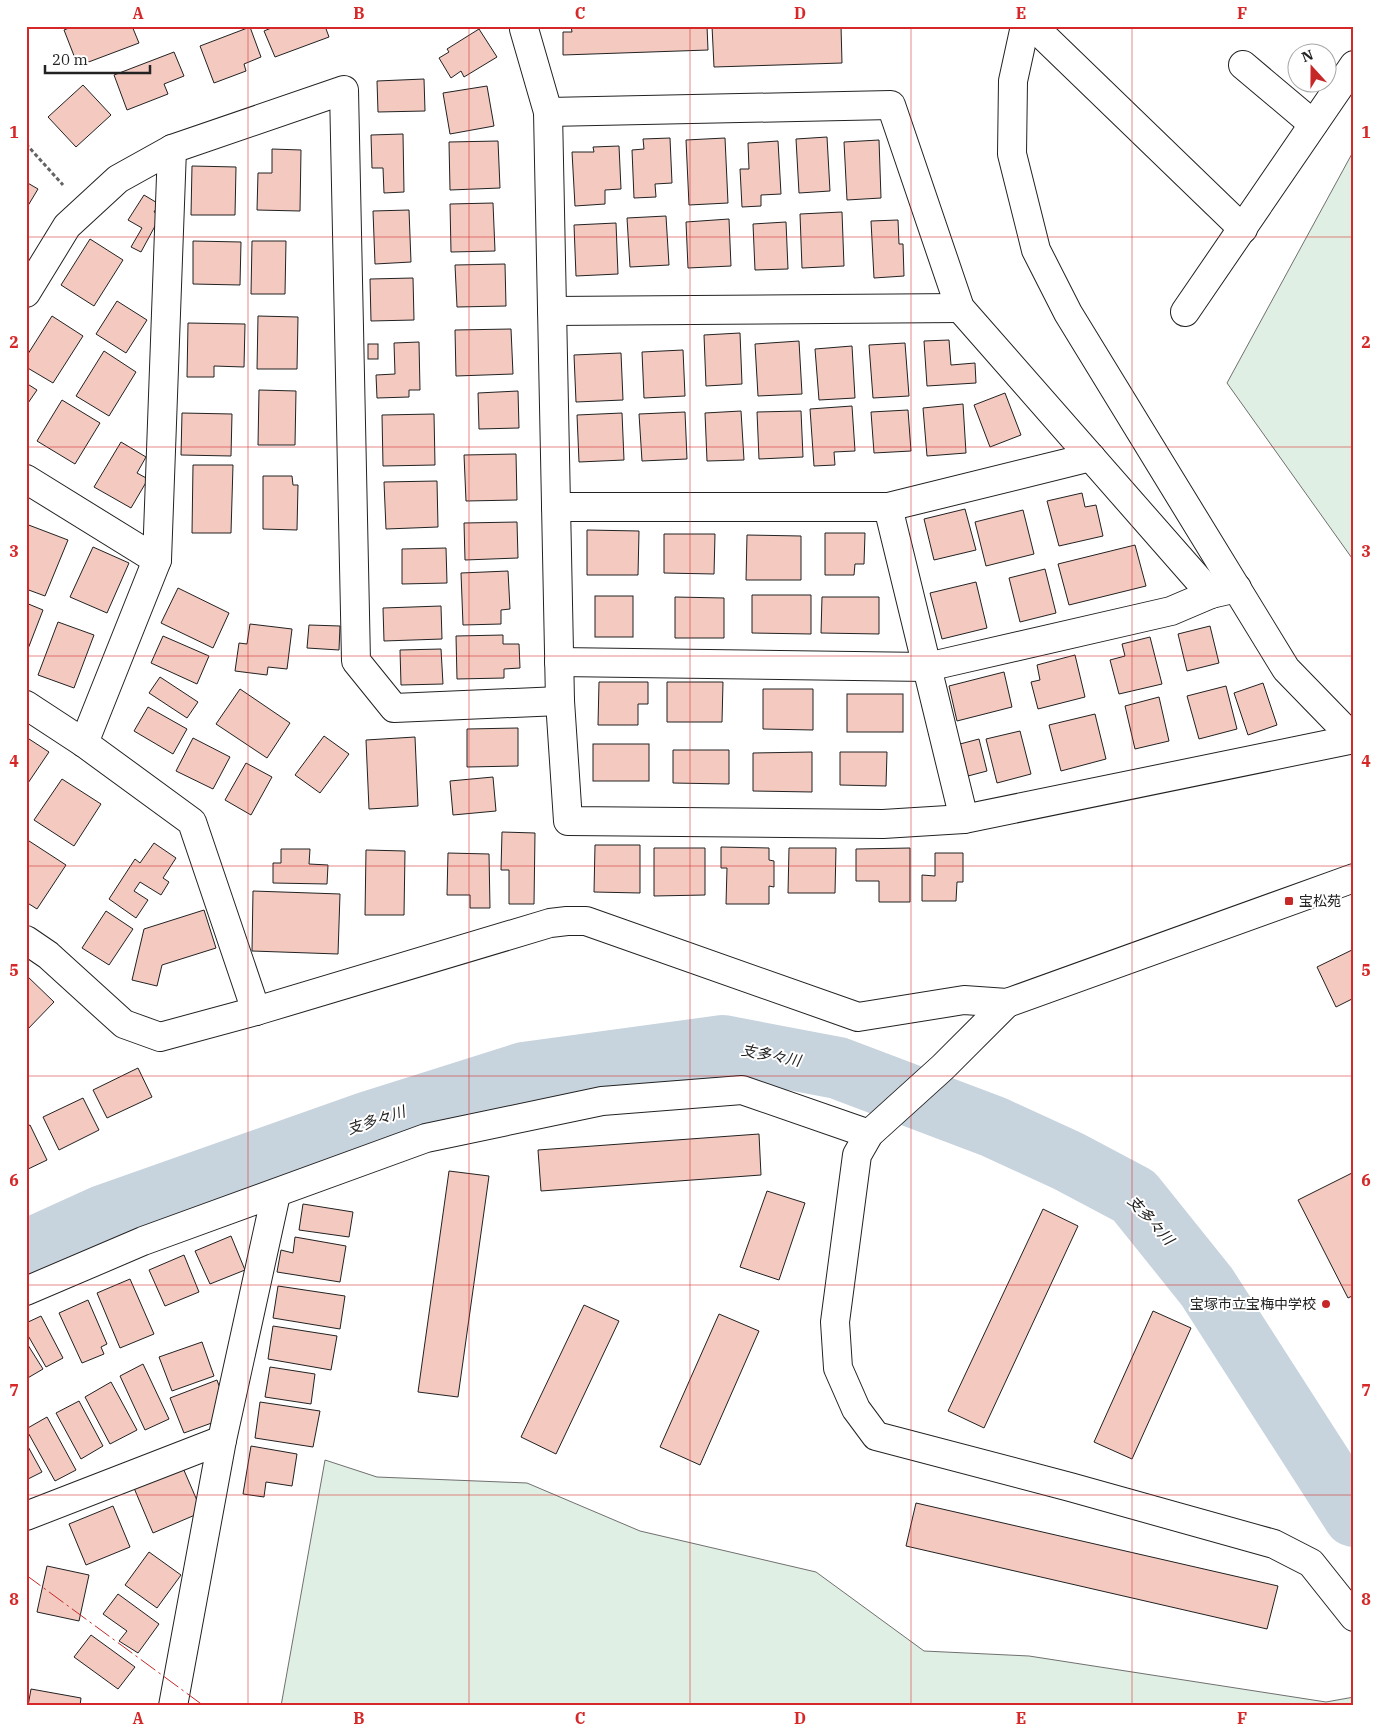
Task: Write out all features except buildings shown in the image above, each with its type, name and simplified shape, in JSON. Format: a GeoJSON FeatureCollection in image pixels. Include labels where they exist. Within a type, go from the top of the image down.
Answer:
{"type":"FeatureCollection","features":[{"type":"Feature","properties":{"kind":"street"},"geometry":{"type":"LineString","coordinates":[[1025,26],[1013,81],[1012,154],[1036,250],[1068,313],[1286,669],[1354,739]]}},
{"type":"Feature","properties":{"kind":"street"},"geometry":{"type":"LineString","coordinates":[[1033,26],[1243,229]]}},
{"type":"Feature","properties":{"kind":"street"},"geometry":{"type":"LineString","coordinates":[[524,29],[548,112],[560,701],[568,821],[883,824],[964,819],[1354,739]]}},
{"type":"Feature","properties":{"kind":"street"},"geometry":{"type":"LineString","coordinates":[[1243,65],[1312,124]]}},
{"type":"Feature","properties":{"kind":"street"},"geometry":{"type":"LineString","coordinates":[[1185,312],[1354,65]]}},
{"type":"Feature","properties":{"kind":"street"},"geometry":{"type":"LineString","coordinates":[[26,293],[67,226],[118,179],[172,149],[344,90],[356,661],[394,708],[560,701]]}},
{"type":"Feature","properties":{"kind":"street"},"geometry":{"type":"LineString","coordinates":[[548,112],[891,105],[960,308],[1211,594]]}},
{"type":"Feature","properties":{"kind":"street"},"geometry":{"type":"LineString","coordinates":[[84,743],[157,560],[172,149]]}},
{"type":"Feature","properties":{"kind":"street"},"geometry":{"type":"LineString","coordinates":[[552,311],[960,308]]}},
{"type":"Feature","properties":{"kind":"street"},"geometry":{"type":"LineString","coordinates":[[556,507],[888,507],[1091,457]]}},
{"type":"Feature","properties":{"kind":"street"},"geometry":{"type":"LineString","coordinates":[[26,479],[157,560]]}},
{"type":"Feature","properties":{"kind":"street"},"geometry":{"type":"LineString","coordinates":[[888,507],[964,819]]}},
{"type":"Feature","properties":{"kind":"street"},"geometry":{"type":"LineString","coordinates":[[559,662],[927,667],[1171,611],[1211,594],[1237,588]]}},
{"type":"Feature","properties":{"kind":"street"},"geometry":{"type":"LineString","coordinates":[[26,705],[84,743],[192,822],[256,1012]]}},
{"type":"Feature","properties":{"kind":"street"},"geometry":{"type":"LineString","coordinates":[[26,940],[48,955],[124,1024],[160,1037],[256,1012],[541,926],[566,921],[586,921],[858,1017],[964,1000],[1008,1003],[1354,878]]}},
{"type":"Feature","properties":{"kind":"street"},"geometry":{"type":"LineString","coordinates":[[1008,1003],[943,1067],[878,1126],[857,1155],[835,1322],[838,1368],[856,1409],[876,1436],[1079,1489],[1274,1544],[1312,1563],[1354,1617]]}},
{"type":"Feature","properties":{"kind":"street"},"geometry":{"type":"LineString","coordinates":[[26,1291],[143,1241],[426,1138],[602,1101],[742,1090],[878,1126]]}},
{"type":"Feature","properties":{"kind":"street"},"geometry":{"type":"LineString","coordinates":[[173,1706],[222,1440],[276,1194]]}},
{"type":"Feature","properties":{"kind":"street"},"geometry":{"type":"LineString","coordinates":[[26,1516],[222,1440]]}},
{"type":"Feature","properties":{"kind":"path"},"geometry":{"type":"LineString","coordinates":[[26,144],[85,210]]}},
{"type":"Feature","properties":{"kind":"green space"},"geometry":{"type":"Polygon","coordinates":[[[1354,150],[1354,561],[1227,383],[1354,150]]]}},
{"type":"Feature","properties":{"kind":"green space"},"geometry":{"type":"Polygon","coordinates":[[[325,1460],[377,1477],[527,1483],[640,1531],[816,1572],[924,1651],[1029,1656],[1326,1702],[1354,1697],[1354,1706],[281,1706],[325,1460]]]}},
{"type":"Feature","properties":{"kind":"waterway","name":"支多々川"},"geometry":{"type":"LineString","coordinates":[[26,1251],[103,1216],[369,1122],[524,1073],[723,1046],[838,1068],[994,1127],[1068,1161],[1134,1196],[1207,1287],[1354,1516]]}},
{"type":"Feature","properties":{"kind":"power"},"geometry":{"type":"LineString","coordinates":[[26,1575],[204,1706]]}},
{"type":"Feature","properties":{"kind":"place","name":"宝松苑"},"geometry":{"type":"Point","coordinates":[1289,901]}},
{"type":"Feature","properties":{"kind":"place","name":"宝塚市立宝梅中学校"},"geometry":{"type":"Point","coordinates":[1326,1304]}}]}
